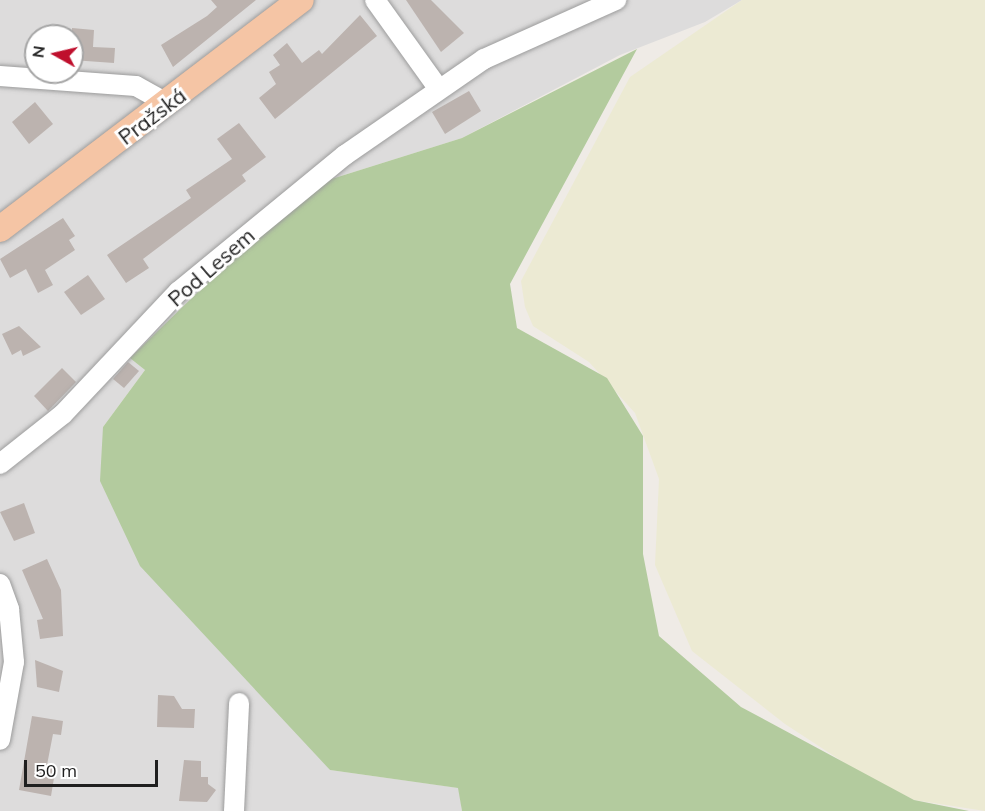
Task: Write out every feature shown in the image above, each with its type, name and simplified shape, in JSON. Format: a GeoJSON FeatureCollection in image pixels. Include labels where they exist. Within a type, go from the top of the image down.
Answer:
{"type":"FeatureCollection","features":[{"type":"Feature","properties":{"kind":"main road","name":"Pražská"},"geometry":{"type":"LineString","coordinates":[[0,229],[168,104],[301,0]]}},
{"type":"Feature","properties":{"kind":"street"},"geometry":{"type":"LineString","coordinates":[[375,0],[438,88]]}},
{"type":"Feature","properties":{"kind":"street","name":"Pod Lesem"},"geometry":{"type":"LineString","coordinates":[[0,464],[63,414],[178,292],[345,154],[438,88],[484,59],[616,0]]}},
{"type":"Feature","properties":{"kind":"street"},"geometry":{"type":"LineString","coordinates":[[0,76],[136,86],[168,104]]}},
{"type":"Feature","properties":{"kind":"street"},"geometry":{"type":"LineString","coordinates":[[0,584],[9,609],[14,662],[0,740]]}},
{"type":"Feature","properties":{"kind":"street"},"geometry":{"type":"LineString","coordinates":[[234,811],[239,703]]}},
{"type":"Feature","properties":{"kind":"shaded area"},"geometry":{"type":"Polygon","coordinates":[[[0,0],[742,0],[705,22],[620,55],[462,138],[306,187],[131,358],[145,370],[103,427],[330,770],[459,788],[462,811],[0,811],[0,0]]]}},
{"type":"Feature","properties":{"kind":"shaded area"},"geometry":{"type":"Polygon","coordinates":[[[742,0],[985,0],[985,811],[914,800],[860,773],[785,724],[692,651],[655,565],[659,479],[635,413],[589,362],[533,326],[525,307],[521,281],[630,77],[742,0]]]}},
{"type":"Feature","properties":{"kind":"green space"},"geometry":{"type":"Polygon","coordinates":[[[637,49],[510,284],[517,328],[607,378],[643,436],[643,554],[659,636],[741,707],[914,800],[969,811],[462,811],[458,788],[330,770],[140,566],[100,481],[103,427],[145,370],[130,358],[306,187],[462,138],[637,49]]]}},
{"type":"Feature","properties":{"kind":"building"},"geometry":{"type":"Polygon","coordinates":[[[211,0],[256,0],[173,67],[161,45],[207,16],[217,7],[211,0]]]}},
{"type":"Feature","properties":{"kind":"building"},"geometry":{"type":"Polygon","coordinates":[[[406,0],[431,0],[464,33],[441,52],[406,0]]]}},
{"type":"Feature","properties":{"kind":"building"},"geometry":{"type":"Polygon","coordinates":[[[360,15],[377,36],[275,119],[259,98],[276,84],[269,72],[280,65],[273,55],[287,43],[302,63],[319,50],[322,54],[360,15]]]}},
{"type":"Feature","properties":{"kind":"building"},"geometry":{"type":"Polygon","coordinates":[[[84,29],[94,30],[93,47],[115,48],[114,63],[84,61],[84,29]]]}},
{"type":"Feature","properties":{"kind":"building"},"geometry":{"type":"Polygon","coordinates":[[[469,91],[481,111],[445,134],[432,112],[469,91]]]}},
{"type":"Feature","properties":{"kind":"building"},"geometry":{"type":"Polygon","coordinates":[[[35,102],[53,124],[29,144],[12,122],[35,102]]]}},
{"type":"Feature","properties":{"kind":"building"},"geometry":{"type":"Polygon","coordinates":[[[239,123],[266,157],[242,175],[246,181],[143,259],[149,268],[126,283],[107,255],[191,198],[186,190],[232,159],[217,139],[239,123]]]}},
{"type":"Feature","properties":{"kind":"building"},"geometry":{"type":"Polygon","coordinates":[[[63,218],[75,236],[69,240],[75,250],[45,270],[53,285],[38,293],[26,269],[10,278],[0,259],[63,218]]]}},
{"type":"Feature","properties":{"kind":"building"},"geometry":{"type":"Polygon","coordinates":[[[88,275],[105,299],[81,315],[64,292],[88,275]]]}},
{"type":"Feature","properties":{"kind":"building"},"geometry":{"type":"Polygon","coordinates":[[[19,326],[41,347],[23,356],[21,350],[12,355],[2,334],[19,326]]]}},
{"type":"Feature","properties":{"kind":"building"},"geometry":{"type":"Polygon","coordinates":[[[128,362],[139,371],[124,388],[113,379],[128,362]]]}},
{"type":"Feature","properties":{"kind":"building"},"geometry":{"type":"Polygon","coordinates":[[[62,368],[76,382],[48,411],[34,396],[62,368]]]}},
{"type":"Feature","properties":{"kind":"building"},"geometry":{"type":"Polygon","coordinates":[[[24,503],[35,533],[14,541],[0,512],[24,503]]]}},
{"type":"Feature","properties":{"kind":"building"},"geometry":{"type":"Polygon","coordinates":[[[47,559],[61,590],[63,636],[40,639],[37,620],[43,619],[22,570],[47,559]]]}},
{"type":"Feature","properties":{"kind":"building"},"geometry":{"type":"Polygon","coordinates":[[[35,660],[63,671],[59,692],[37,687],[35,660]]]}},
{"type":"Feature","properties":{"kind":"building"},"geometry":{"type":"Polygon","coordinates":[[[158,695],[174,696],[182,709],[195,709],[194,728],[157,727],[158,695]]]}},
{"type":"Feature","properties":{"kind":"building"},"geometry":{"type":"Polygon","coordinates":[[[32,716],[63,721],[61,735],[53,734],[47,765],[56,766],[51,796],[19,790],[32,716]]]}},
{"type":"Feature","properties":{"kind":"building"},"geometry":{"type":"Polygon","coordinates":[[[184,760],[201,761],[201,777],[208,777],[208,784],[216,790],[207,802],[179,801],[184,760]]]}}]}
